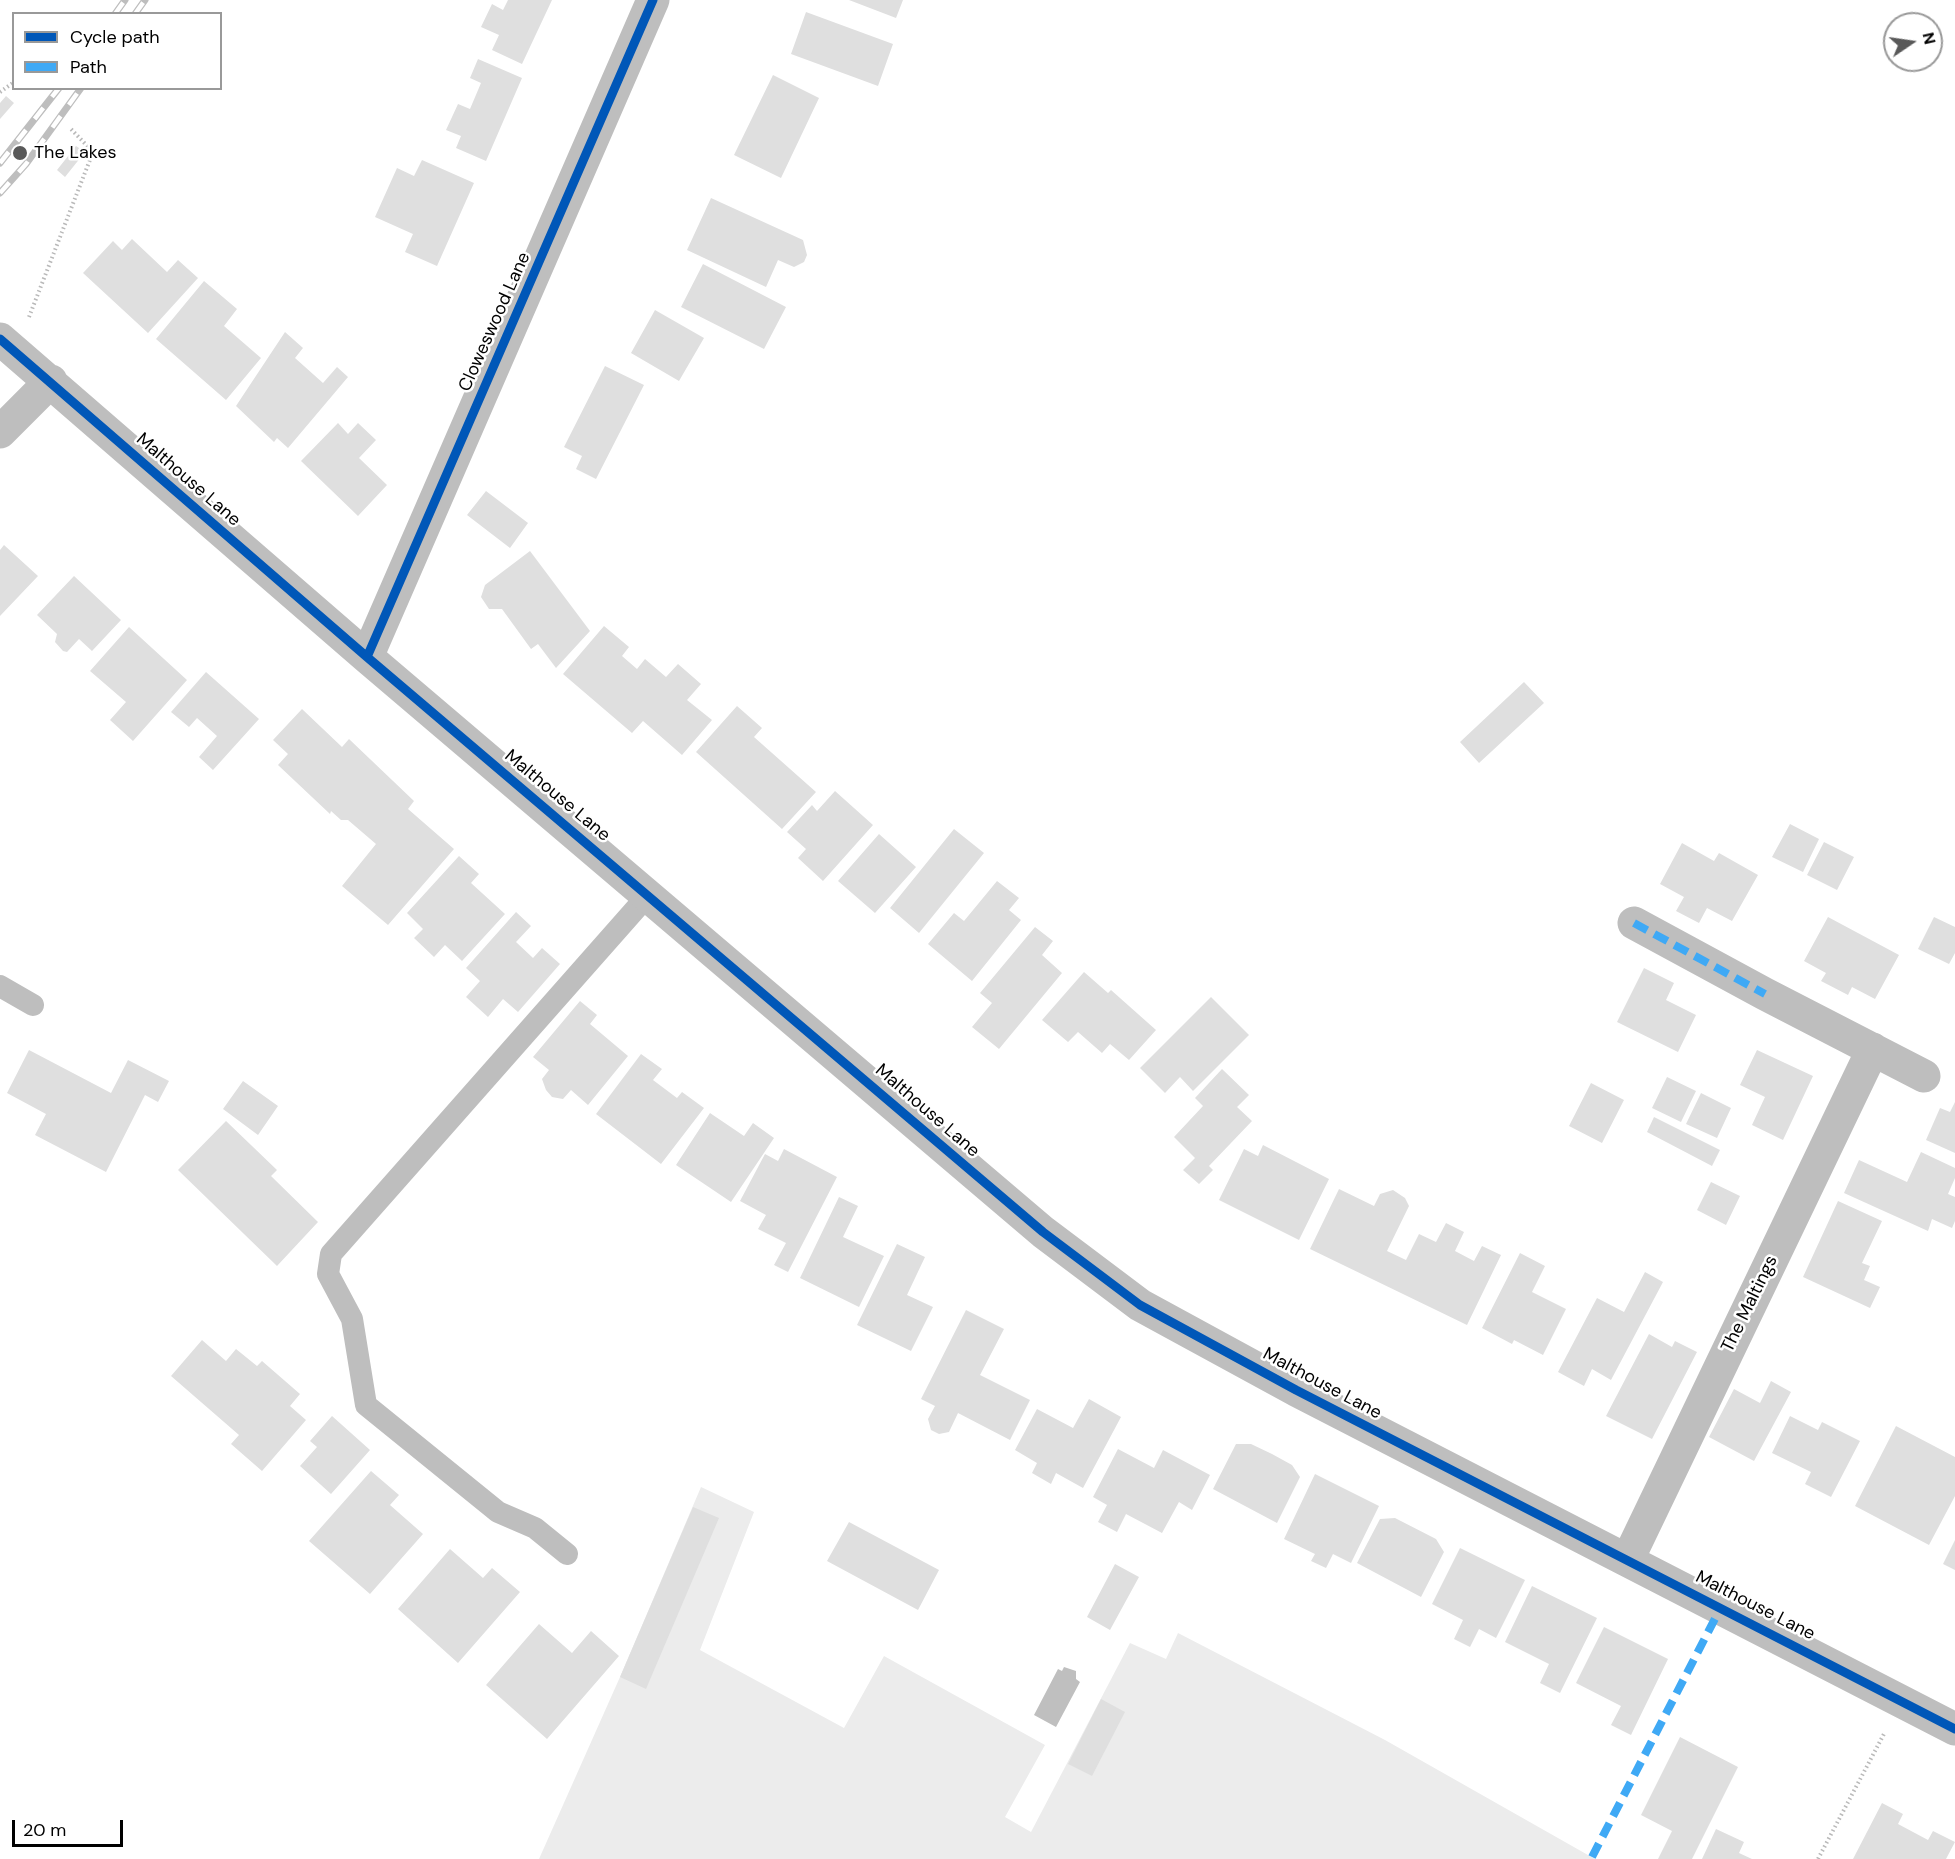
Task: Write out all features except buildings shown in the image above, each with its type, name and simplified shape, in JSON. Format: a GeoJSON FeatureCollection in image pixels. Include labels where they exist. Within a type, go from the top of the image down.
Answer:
{"type":"FeatureCollection","features":[{"type":"Feature","properties":{"kind":"street","name":"Cloweswood Lane"},"geometry":{"type":"LineString","coordinates":[[367,657],[653,0]]}},
{"type":"Feature","properties":{"kind":"street","name":"Malthouse Lane"},"geometry":{"type":"LineString","coordinates":[[0,339],[367,657],[1043,1232],[1140,1305],[1306,1395],[1955,1729]]}},
{"type":"Feature","properties":{"kind":"street"},"geometry":{"type":"LineString","coordinates":[[0,432],[51,381]]}},
{"type":"Feature","properties":{"kind":"street"},"geometry":{"type":"LineString","coordinates":[[1634,923],[1924,1076]]}},
{"type":"Feature","properties":{"kind":"street","name":"The Maltings"},"geometry":{"type":"LineString","coordinates":[[1628,1559],[1873,1049]]}},
{"type":"Feature","properties":{"kind":"lane"},"geometry":{"type":"LineString","coordinates":[[567,1554],[535,1528],[498,1512],[366,1405],[352,1319],[328,1274],[331,1254],[648,895]]}},
{"type":"Feature","properties":{"kind":"lane"},"geometry":{"type":"LineString","coordinates":[[0,986],[33,1005]]}},
{"type":"Feature","properties":{"kind":"path"},"geometry":{"type":"LineString","coordinates":[[27,321],[93,152],[70,128]]}},
{"type":"Feature","properties":{"kind":"path"},"geometry":{"type":"LineString","coordinates":[[1818,1859],[1887,1728]]}},
{"type":"Feature","properties":{"kind":"shaded area"},"geometry":{"type":"Polygon","coordinates":[[[701,1487],[754,1512],[700,1650],[844,1728],[884,1656],[1045,1745],[1005,1817],[1031,1832],[1130,1643],[1166,1659],[1178,1633],[1385,1740],[1595,1859],[539,1859],[701,1487]]]}},
{"type":"Feature","properties":{"kind":"shaded area"},"geometry":{"type":"Polygon","coordinates":[[[1064,1667],[1076,1671],[1076,1679],[1080,1682],[1056,1727],[1034,1715],[1058,1669],[1062,1671],[1064,1667]]]}},
{"type":"Feature","properties":{"kind":"railway"},"geometry":{"type":"LineString","coordinates":[[116,12],[125,0]]}},
{"type":"Feature","properties":{"kind":"railway"},"geometry":{"type":"LineString","coordinates":[[136,12],[145,0]]}},
{"type":"Feature","properties":{"kind":"railway"},"geometry":{"type":"LineString","coordinates":[[0,163],[57,90]]}},
{"type":"Feature","properties":{"kind":"railway"},"geometry":{"type":"LineString","coordinates":[[0,193],[26,164],[80,90]]}},
{"type":"Feature","properties":{"kind":"marked path"},"geometry":{"type":"LineString","coordinates":[[1634,923],[1765,994]]}},
{"type":"Feature","properties":{"kind":"marked path"},"geometry":{"type":"LineString","coordinates":[[1592,1857],[1721,1607]]}},
{"type":"Feature","properties":{"kind":"cycle path"},"geometry":{"type":"LineString","coordinates":[[367,657],[653,0]]}},
{"type":"Feature","properties":{"kind":"cycle path"},"geometry":{"type":"LineString","coordinates":[[0,339],[367,657],[1043,1232],[1140,1305],[1296,1390],[1955,1729]]}},
{"type":"Feature","properties":{"kind":"place","name":"The Lakes"},"geometry":{"type":"Point","coordinates":[20,153]}}]}
